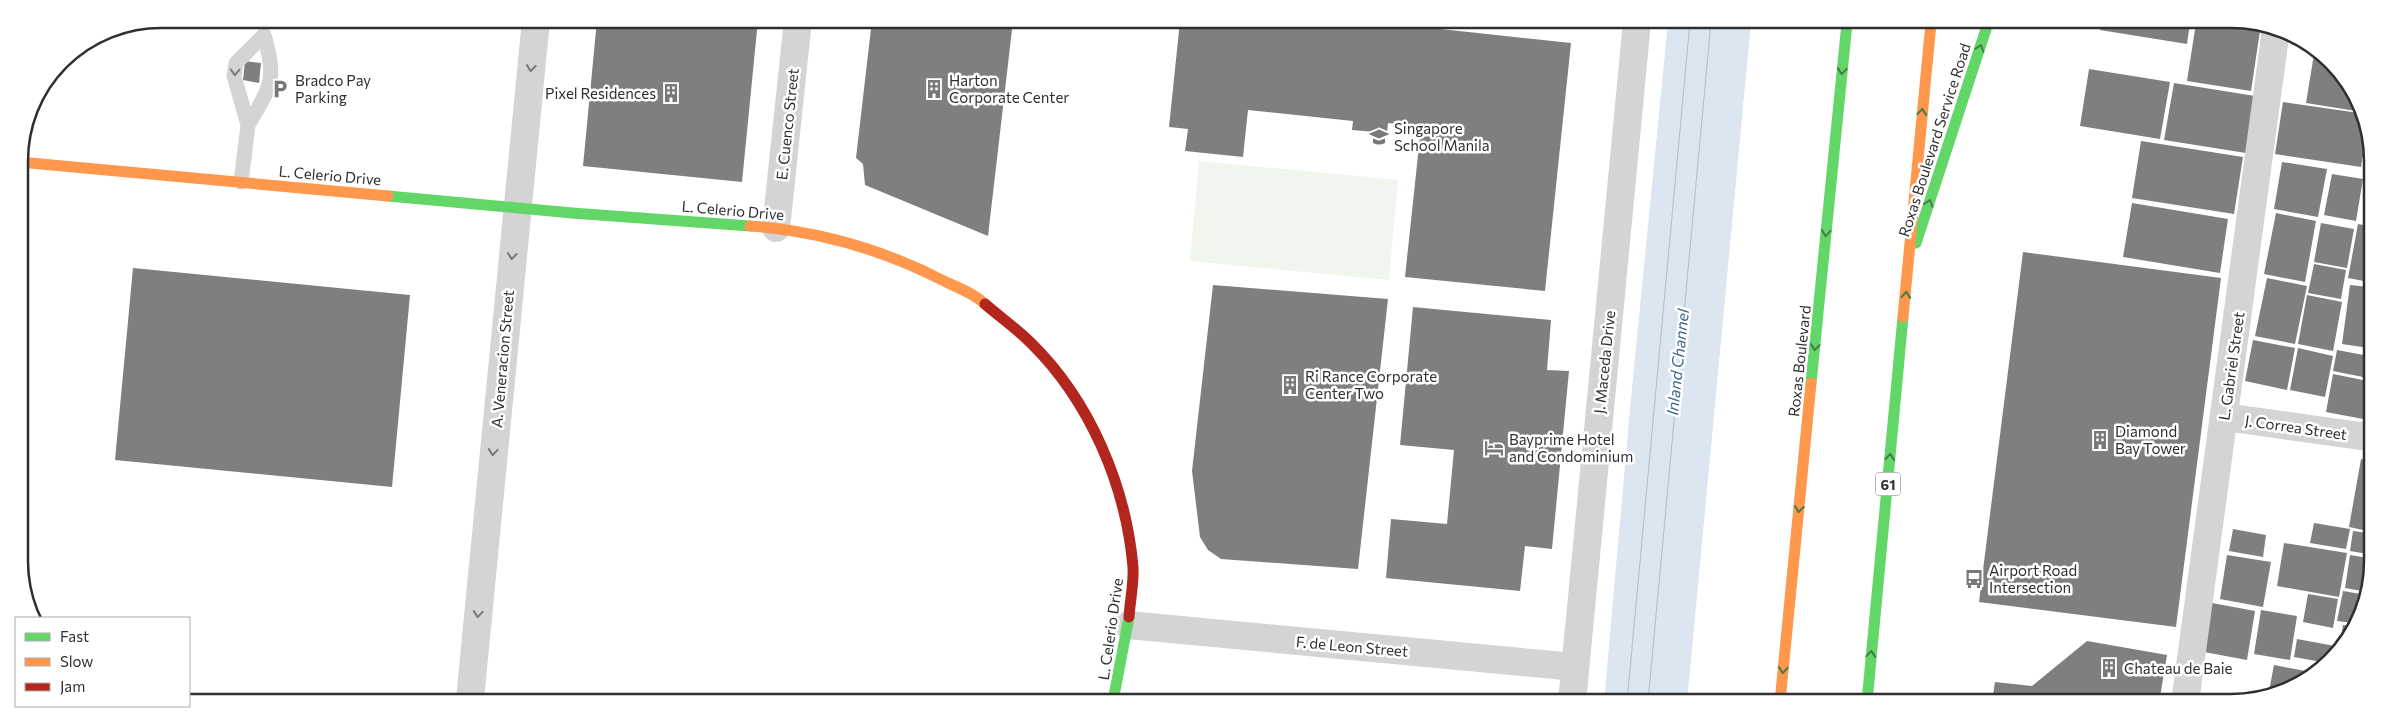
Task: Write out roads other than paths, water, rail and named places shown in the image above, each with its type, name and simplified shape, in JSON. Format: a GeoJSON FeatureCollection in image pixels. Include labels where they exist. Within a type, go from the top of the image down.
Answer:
{"type":"FeatureCollection","features":[{"type":"Feature","properties":{"kind":"main road","name":"Roxas Boulevard"},"geometry":{"type":"LineString","coordinates":[[1781,694],[1846,28]]}},
{"type":"Feature","properties":{"kind":"main road","name":"61"},"geometry":{"type":"LineString","coordinates":[[1868,694],[1909,266],[1930,28]]}},
{"type":"Feature","properties":{"kind":"main road","name":"Roxas Boulevard Service Road"},"geometry":{"type":"LineString","coordinates":[[1909,266],[1986,28]]}},
{"type":"Feature","properties":{"kind":"main road","name":"L. Celerio Drive"},"geometry":{"type":"LineString","coordinates":[[28,163],[517,207],[776,228],[860,246],[920,268],[980,299],[1032,344],[1071,392],[1103,447],[1124,506],[1132,569],[1128,625],[1114,694]]}},
{"type":"Feature","properties":{"kind":"street","name":"A. Veneracion Street"},"geometry":{"type":"LineString","coordinates":[[470,694],[535,28]]}},
{"type":"Feature","properties":{"kind":"street","name":"E. Cuenco Street"},"geometry":{"type":"LineString","coordinates":[[776,228],[797,28]]}},
{"type":"Feature","properties":{"kind":"street","name":"J. Maceda Drive"},"geometry":{"type":"LineString","coordinates":[[1573,694],[1636,28]]}},
{"type":"Feature","properties":{"kind":"street","name":"L. Gabriel Street"},"geometry":{"type":"LineString","coordinates":[[2186,694],[2275,36]]}},
{"type":"Feature","properties":{"kind":"street","name":"J. Correa Street"},"geometry":{"type":"LineString","coordinates":[[2225,417],[2364,436]]}},
{"type":"Feature","properties":{"kind":"street","name":"F. de Leon Street"},"geometry":{"type":"LineString","coordinates":[[1128,625],[1575,667]]}},
{"type":"Feature","properties":{"kind":"lane"},"geometry":{"type":"LineString","coordinates":[[241,182],[248,125],[234,76],[236,63],[264,35],[272,63],[270,79],[267,94],[248,125]]}},
{"type":"Feature","properties":{"kind":"water","name":"Inland Channel"},"geometry":{"type":"Polygon","coordinates":[[[1667,28],[1750,28],[1688,694],[1605,694],[1630,409],[1667,28]]]}},
{"type":"Feature","properties":{"kind":"tram line"},"geometry":{"type":"LineString","coordinates":[[1628,694],[1689,28]]}},
{"type":"Feature","properties":{"kind":"tram line"},"geometry":{"type":"LineString","coordinates":[[1649,694],[1710,28]]}},
{"type":"Feature","properties":{"kind":"place","name":"Bradco Pay Parking"},"geometry":{"type":"Point","coordinates":[280,89]}},
{"type":"Feature","properties":{"kind":"place","name":"Harton Corporate Center"},"geometry":{"type":"Point","coordinates":[934,89]}},
{"type":"Feature","properties":{"kind":"place","name":"Pixel Residences"},"geometry":{"type":"Point","coordinates":[671,93]}},
{"type":"Feature","properties":{"kind":"place","name":"Singapore School Manila"},"geometry":{"type":"Point","coordinates":[1379,137]}},
{"type":"Feature","properties":{"kind":"place","name":"Ri Rance Corporate Center Two"},"geometry":{"type":"Point","coordinates":[1290,385]}},
{"type":"Feature","properties":{"kind":"place","name":"Diamond Bay Tower"},"geometry":{"type":"Point","coordinates":[2100,440]}},
{"type":"Feature","properties":{"kind":"place","name":"Bayprime Hotel and Condominium"},"geometry":{"type":"Point","coordinates":[1494,448]}},
{"type":"Feature","properties":{"kind":"place","name":"Airport Road Intersection"},"geometry":{"type":"Point","coordinates":[1974,579]}},
{"type":"Feature","properties":{"kind":"place","name":"Chateau de Baie"},"geometry":{"type":"Point","coordinates":[2109,668]}}]}
